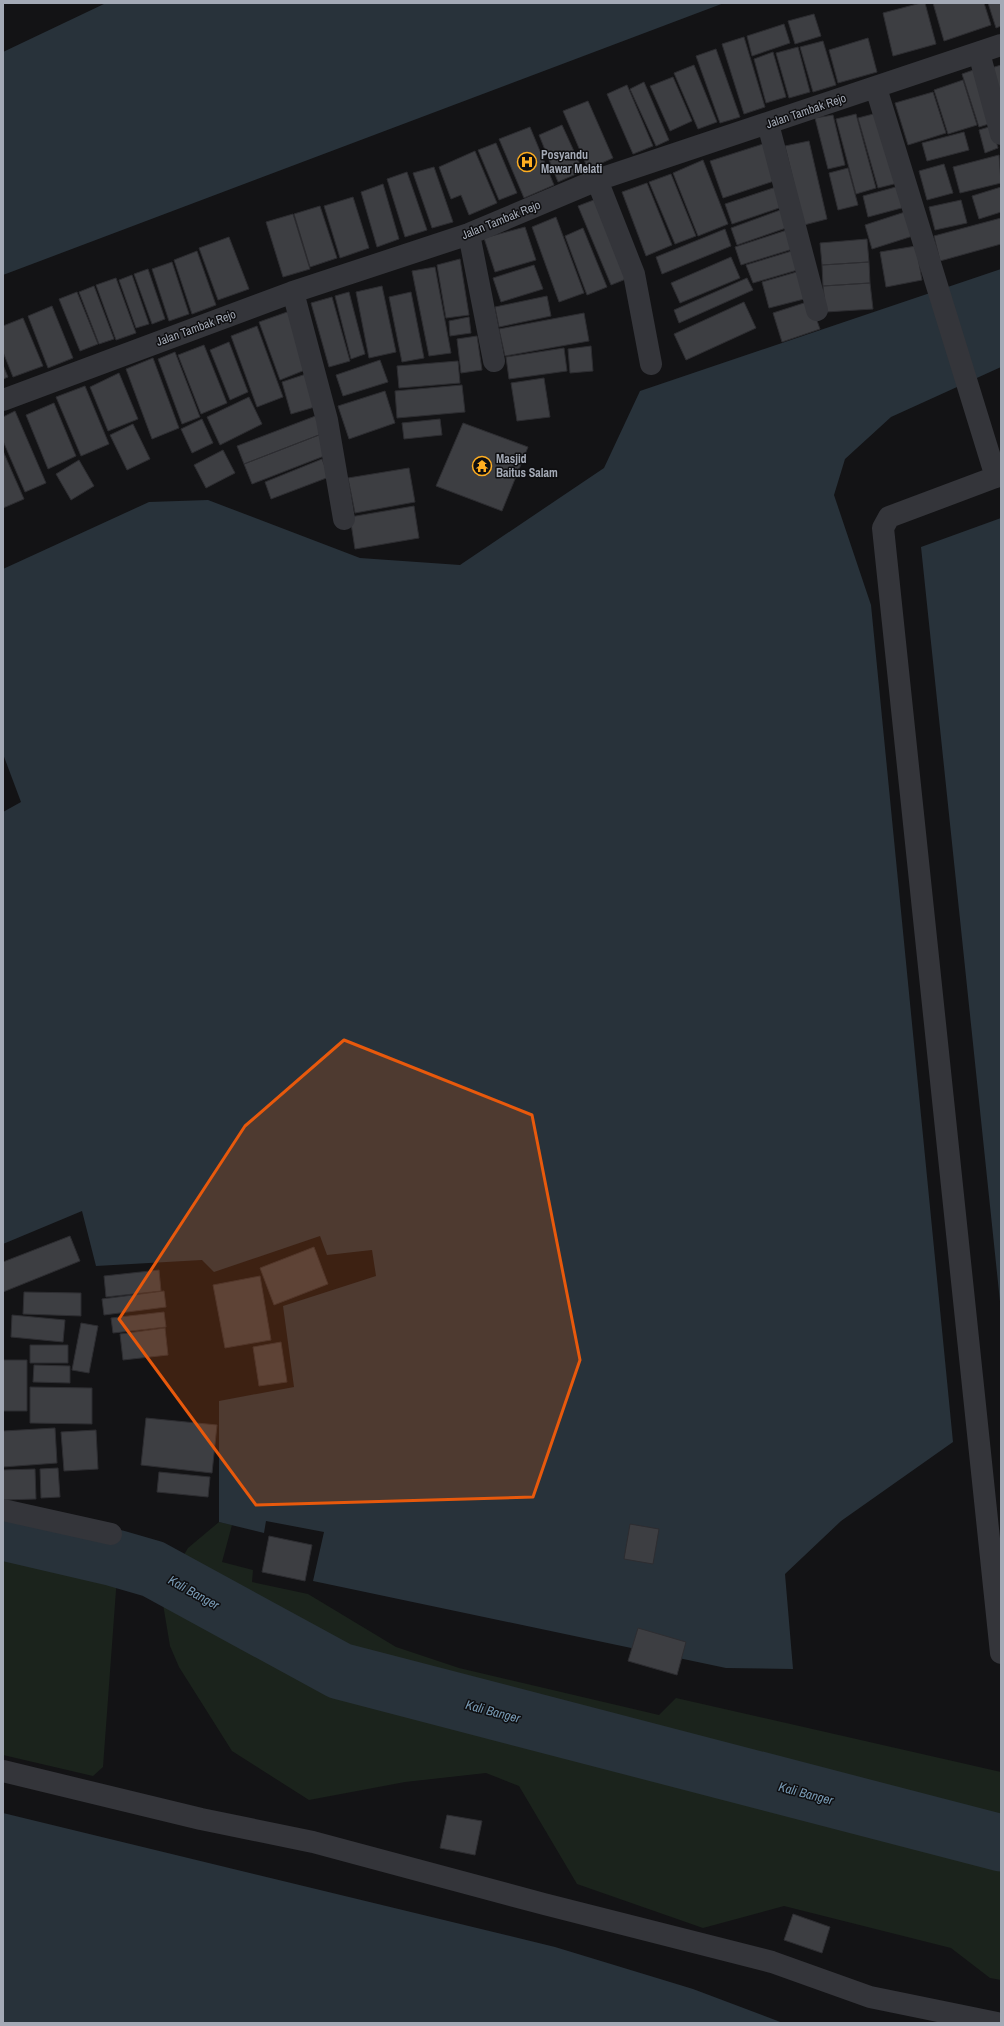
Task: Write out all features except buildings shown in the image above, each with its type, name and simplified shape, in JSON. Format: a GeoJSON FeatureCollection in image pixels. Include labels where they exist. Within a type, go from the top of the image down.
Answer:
{"type":"FeatureCollection","features":[{"type":"Feature","properties":{"kind":"street","name":"Jalan Tambak Rejo"},"geometry":{"type":"LineString","coordinates":[[3,400],[294,292],[469,234],[597,180],[1001,45]]}},
{"type":"Feature","properties":{"kind":"street"},"geometry":{"type":"LineString","coordinates":[[979,53],[1001,134]]}},
{"type":"Feature","properties":{"kind":"street"},"geometry":{"type":"LineString","coordinates":[[876,88],[996,471],[889,516],[883,528],[1001,1653]]}},
{"type":"Feature","properties":{"kind":"street"},"geometry":{"type":"LineString","coordinates":[[768,124],[817,310]]}},
{"type":"Feature","properties":{"kind":"street"},"geometry":{"type":"LineString","coordinates":[[597,180],[634,274],[651,364]]}},
{"type":"Feature","properties":{"kind":"street"},"geometry":{"type":"LineString","coordinates":[[469,234],[494,361]]}},
{"type":"Feature","properties":{"kind":"street"},"geometry":{"type":"LineString","coordinates":[[294,292],[328,420],[344,519]]}},
{"type":"Feature","properties":{"kind":"street"},"geometry":{"type":"LineString","coordinates":[[3,1510],[111,1534]]}},
{"type":"Feature","properties":{"kind":"street"},"geometry":{"type":"LineString","coordinates":[[3,1771],[201,1819],[313,1842],[544,1904],[772,1962],[870,1997],[997,2023]]}},
{"type":"Feature","properties":{"kind":"highlighted area"},"geometry":{"type":"Polygon","coordinates":[[[344,1040],[532,1115],[580,1360],[533,1497],[256,1505],[119,1319],[245,1126],[344,1040]]]}},
{"type":"Feature","properties":{"kind":"shaded area"},"geometry":{"type":"Polygon","coordinates":[[[106,3],[724,3],[3,275],[3,52],[106,3]]]}},
{"type":"Feature","properties":{"kind":"shaded area"},"geometry":{"type":"Polygon","coordinates":[[[1001,269],[1001,367],[891,417],[845,459],[834,495],[871,605],[953,1442],[841,1521],[785,1574],[793,1669],[726,1668],[313,1581],[324,1532],[266,1521],[264,1533],[219,1522],[219,1401],[294,1387],[283,1306],[376,1276],[372,1250],[327,1255],[320,1236],[214,1272],[202,1260],[96,1266],[82,1211],[3,1244],[3,812],[21,802],[3,754],[3,569],[149,502],[208,500],[360,558],[460,565],[604,468],[640,391],[1001,269]]]}},
{"type":"Feature","properties":{"kind":"shaded area"},"geometry":{"type":"Polygon","coordinates":[[[1001,518],[1001,1311],[921,547],[1001,518]]]}},
{"type":"Feature","properties":{"kind":"shaded area"},"geometry":{"type":"Polygon","coordinates":[[[219,1522],[232,1525],[222,1562],[253,1570],[252,1582],[308,1594],[396,1647],[459,1668],[659,1715],[676,1698],[1001,1772],[1001,1980],[990,1978],[951,1948],[784,1906],[703,1928],[577,1884],[519,1786],[486,1773],[405,1782],[309,1800],[232,1751],[179,1667],[170,1646],[163,1604],[170,1578],[188,1548],[219,1522]]]}},
{"type":"Feature","properties":{"kind":"shaded area"},"geometry":{"type":"Polygon","coordinates":[[[3,1535],[118,1563],[103,1767],[93,1776],[3,1755],[3,1535]]]}},
{"type":"Feature","properties":{"kind":"shaded area"},"geometry":{"type":"Polygon","coordinates":[[[3,1813],[555,1947],[693,1989],[783,2023],[3,2023],[3,1813]]]}},
{"type":"Feature","properties":{"kind":"waterway","name":"Kali Banger"},"geometry":{"type":"LineString","coordinates":[[3,1532],[115,1558],[153,1569],[340,1671],[1001,1843]]}},
{"type":"Feature","properties":{"kind":"place","name":"Posyandu Mawar Melati"},"geometry":{"type":"Point","coordinates":[527,162]}},
{"type":"Feature","properties":{"kind":"place","name":"Masjid Baitus Salam"},"geometry":{"type":"Point","coordinates":[482,466]}}]}
